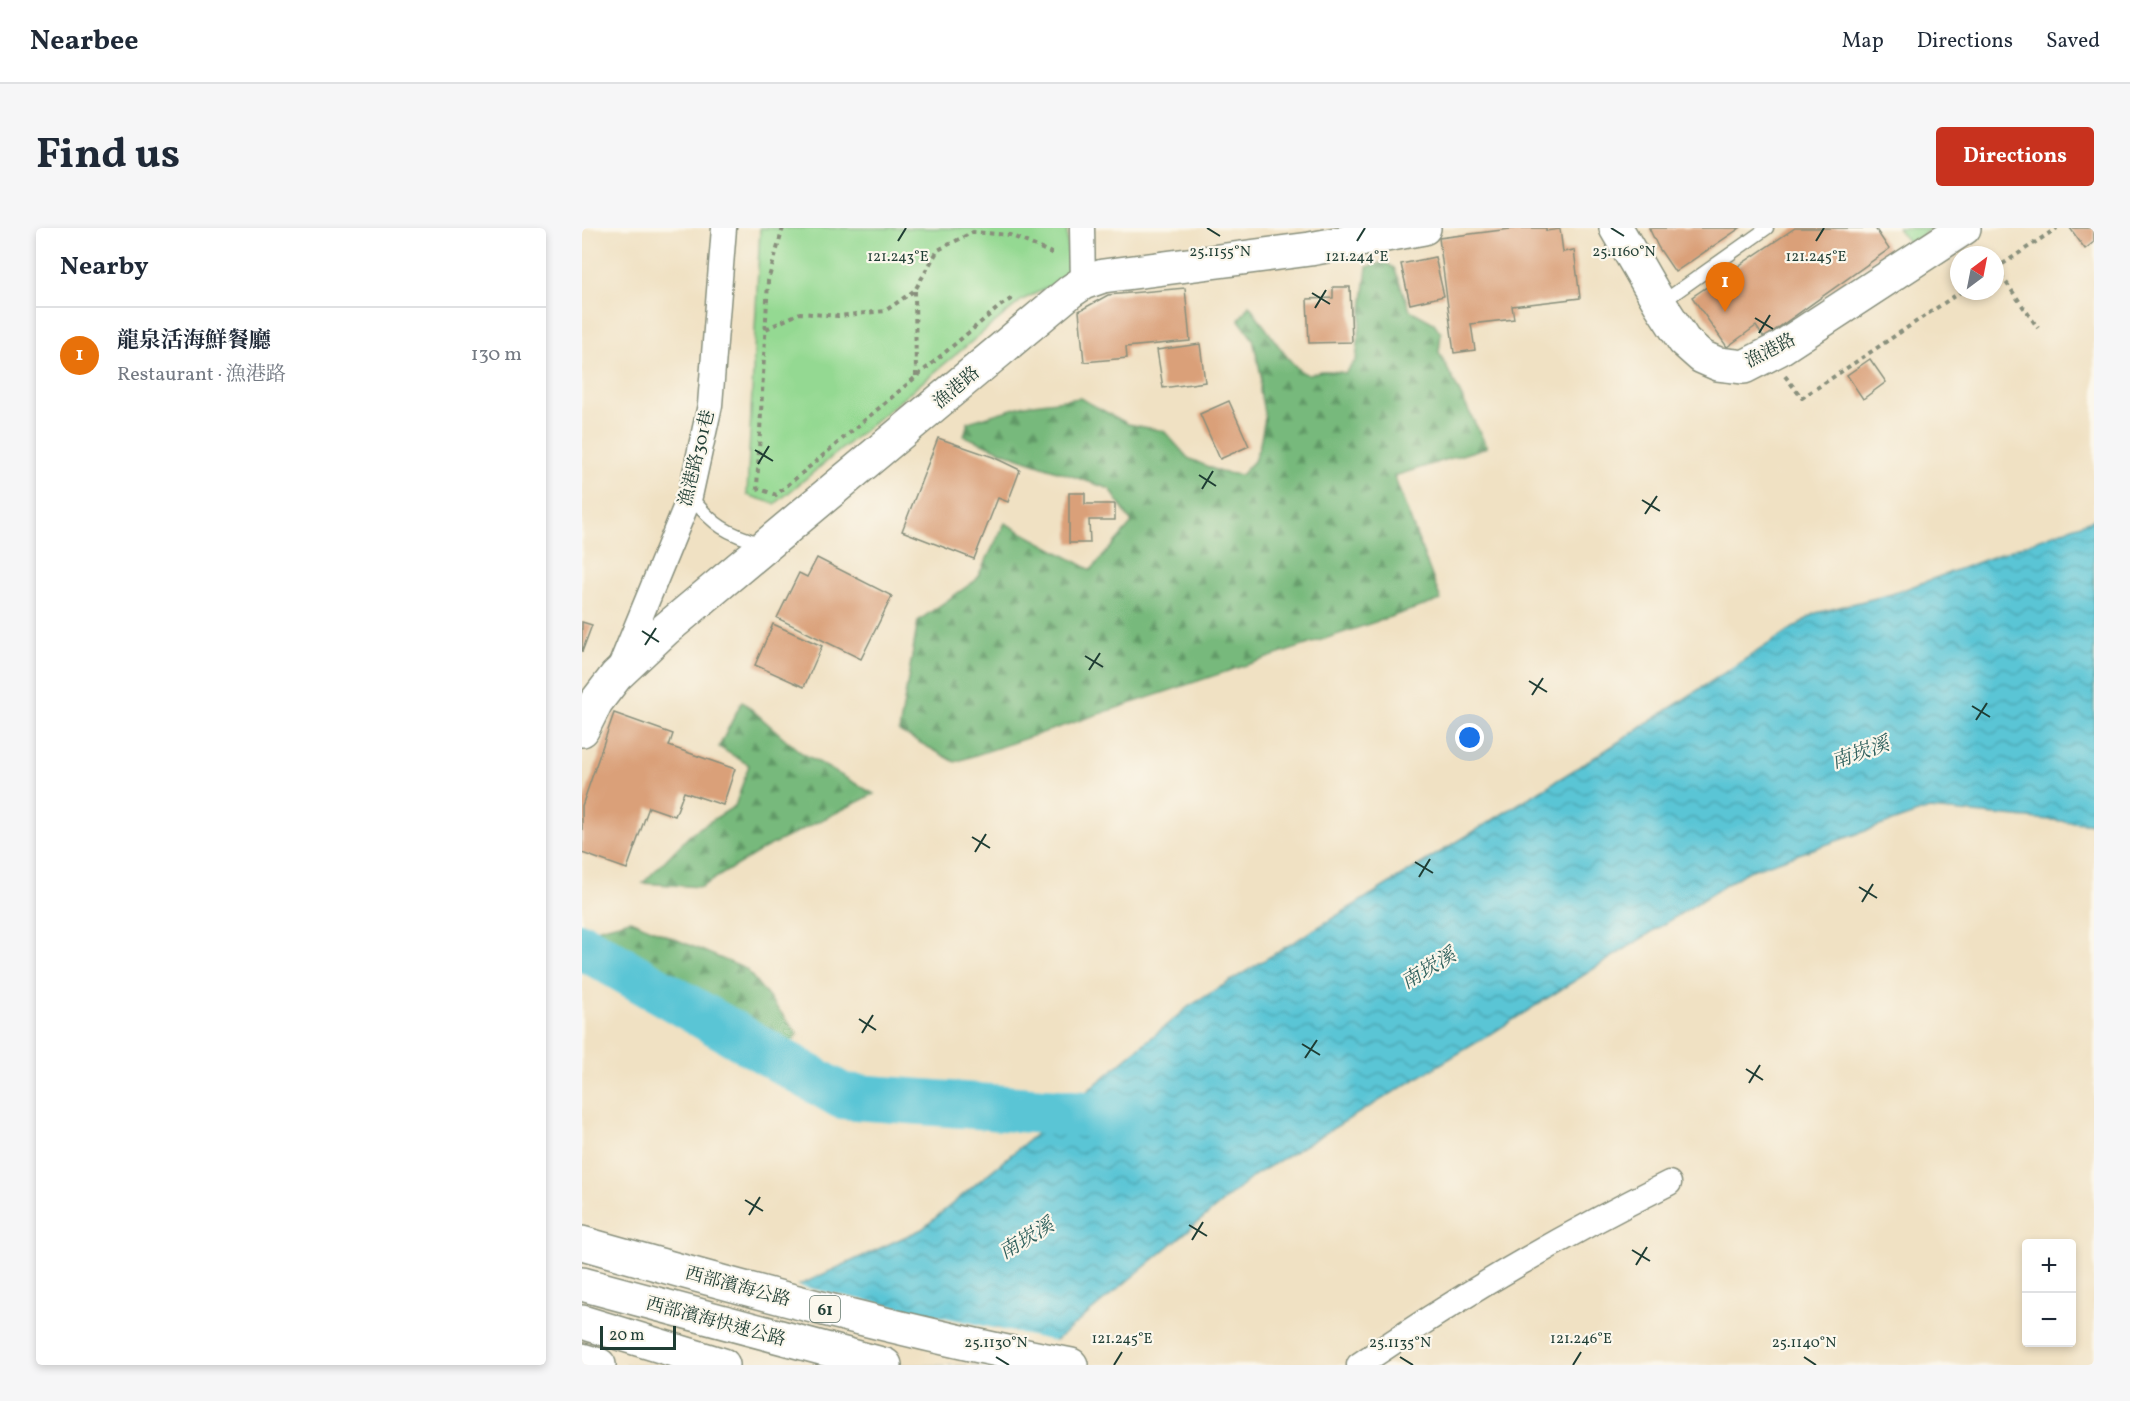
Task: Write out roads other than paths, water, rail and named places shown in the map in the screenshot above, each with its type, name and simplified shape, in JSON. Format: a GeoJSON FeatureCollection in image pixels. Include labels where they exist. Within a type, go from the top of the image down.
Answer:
{"type":"FeatureCollection","features":[{"type":"Feature","properties":{"kind":"main road","name":"漁港路"},"geometry":{"type":"LineString","coordinates":[[582,730],[596,702],[616,676],[666,629],[1083,283],[1103,276],[1310,249],[1424,228]]}},
{"type":"Feature","properties":{"kind":"main road","name":"漁港路"},"geometry":{"type":"LineString","coordinates":[[1616,228],[1660,304],[1684,340],[1702,357],[1718,364],[1744,367],[1768,354],[1964,228]]}},
{"type":"Feature","properties":{"kind":"main road","name":"西部濱海公路"},"geometry":{"type":"LineString","coordinates":[[582,1243],[750,1290],[976,1347],[1071,1365]]}},
{"type":"Feature","properties":{"kind":"main road","name":"西部濱海快速公路"},"geometry":{"type":"LineString","coordinates":[[582,1284],[885,1365]]}},
{"type":"Feature","properties":{"kind":"main road","name":"西部濱海快速公路"},"geometry":{"type":"LineString","coordinates":[[582,1322],[723,1365]]}},
{"type":"Feature","properties":{"kind":"main road"},"geometry":{"type":"LineString","coordinates":[[582,1360],[599,1365]]}},
{"type":"Feature","properties":{"kind":"street","name":"漁港路301巷"},"geometry":{"type":"LineString","coordinates":[[616,676],[690,496],[710,405],[724,228]]}},
{"type":"Feature","properties":{"kind":"street"},"geometry":{"type":"LineString","coordinates":[[1082,228],[1083,283]]}},
{"type":"Feature","properties":{"kind":"street"},"geometry":{"type":"LineString","coordinates":[[1359,1365],[1430,1316],[1597,1219],[1669,1184]]}},
{"type":"Feature","properties":{"kind":"lane"},"geometry":{"type":"LineString","coordinates":[[1660,304],[1767,228]]}},
{"type":"Feature","properties":{"kind":"lane"},"geometry":{"type":"LineString","coordinates":[[690,496],[707,518],[736,536],[767,545]]}},
{"type":"Feature","properties":{"kind":"water","name":"南崁溪"},"geometry":{"type":"Polygon","coordinates":[[[2094,519],[2094,824],[1929,809],[1746,872],[1494,1032],[1255,1175],[1026,1365],[625,1365],[922,1229],[1188,1007],[1600,754],[1816,613],[1892,594],[2094,519]]]}},
{"type":"Feature","properties":{"kind":"waterway"},"geometry":{"type":"LineString","coordinates":[[582,946],[842,1096],[1125,1117]]}},
{"type":"Feature","properties":{"kind":"place","name":"龍泉活海鮮餐廳"},"geometry":{"type":"Point","coordinates":[1725,312]}}]}
